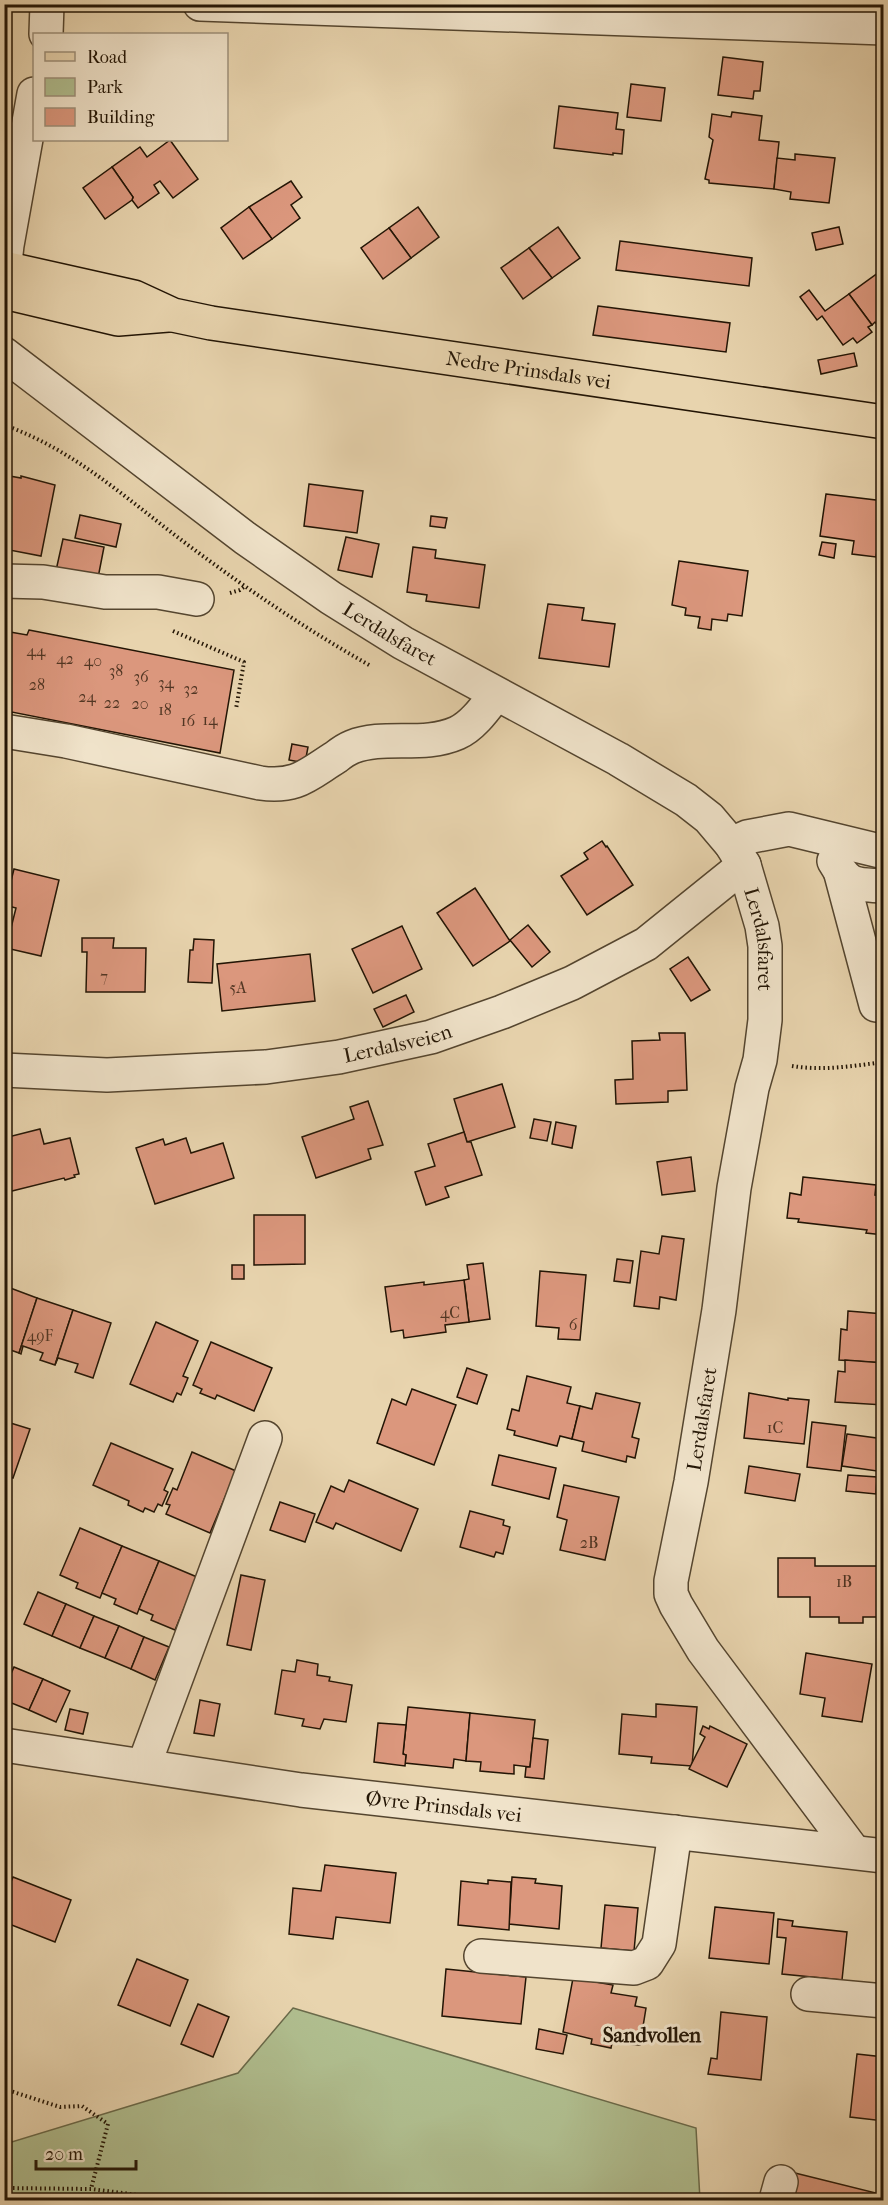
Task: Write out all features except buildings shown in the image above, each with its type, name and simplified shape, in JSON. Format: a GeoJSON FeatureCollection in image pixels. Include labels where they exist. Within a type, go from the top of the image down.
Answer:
{"type":"FeatureCollection","features":[{"type":"Feature","properties":{"kind":"main road","name":"Nedre Prinsdals vei"},"geometry":{"type":"LineString","coordinates":[[5,270],[134,297],[173,315]]}},
{"type":"Feature","properties":{"kind":"main road","name":"Nedre Prinsdals vei"},"geometry":{"type":"LineString","coordinates":[[4,292],[118,318],[173,315],[244,328],[884,422]]}},
{"type":"Feature","properties":{"kind":"street"},"geometry":{"type":"LineString","coordinates":[[200,4],[884,28]]}},
{"type":"Feature","properties":{"kind":"street"},"geometry":{"type":"LineString","coordinates":[[5,270],[23,106]]}},
{"type":"Feature","properties":{"kind":"street","name":"Lerdalsfaret"},"geometry":{"type":"LineString","coordinates":[[4,354],[286,567],[394,638],[618,759],[686,800],[709,818],[737,854],[753,892],[765,946],[766,994],[760,1060],[752,1088],[734,1188],[719,1310],[692,1482],[671,1581],[671,1594],[703,1650],[869,1854]]}},
{"type":"Feature","properties":{"kind":"street"},"geometry":{"type":"LineString","coordinates":[[4,581],[33,581],[105,592],[158,592],[197,599]]}},
{"type":"Feature","properties":{"kind":"street"},"geometry":{"type":"LineString","coordinates":[[4,730],[261,783],[282,785],[302,780],[352,747],[371,742],[425,741],[445,738],[460,731],[484,710],[496,694]]}},
{"type":"Feature","properties":{"kind":"street"},"geometry":{"type":"LineString","coordinates":[[737,854],[747,837],[789,830],[884,852]]}},
{"type":"Feature","properties":{"kind":"street"},"geometry":{"type":"LineString","coordinates":[[815,836],[827,849],[841,874],[876,1005]]}},
{"type":"Feature","properties":{"kind":"street","name":"Lerdalsveien"},"geometry":{"type":"LineString","coordinates":[[4,1070],[107,1075],[266,1067],[339,1057],[430,1037],[502,1012],[572,983],[646,944],[737,854]]}},
{"type":"Feature","properties":{"kind":"street"},"geometry":{"type":"LineString","coordinates":[[841,874],[855,885],[884,886]]}},
{"type":"Feature","properties":{"kind":"street"},"geometry":{"type":"LineString","coordinates":[[144,1766],[265,1438]]}},
{"type":"Feature","properties":{"kind":"street","name":"Øvre Prinsdals vei"},"geometry":{"type":"LineString","coordinates":[[4,1745],[301,1790],[869,1854]]}},
{"type":"Feature","properties":{"kind":"street"},"geometry":{"type":"LineString","coordinates":[[481,1956],[634,1968],[647,1963],[659,1944],[675,1832]]}},
{"type":"Feature","properties":{"kind":"street"},"geometry":{"type":"LineString","coordinates":[[808,1994],[884,2001]]}},
{"type":"Feature","properties":{"kind":"path"},"geometry":{"type":"LineString","coordinates":[[165,628],[244,662],[236,709]]}},
{"type":"Feature","properties":{"kind":"path"},"geometry":{"type":"LineString","coordinates":[[760,1060],[806,1068],[833,1069],[884,1062]]}},
{"type":"Feature","properties":{"kind":"path"},"geometry":{"type":"LineString","coordinates":[[4,2089],[60,2107],[82,2106],[108,2124],[91,2189]]}},
{"type":"Feature","properties":{"kind":"path"},"geometry":{"type":"LineString","coordinates":[[4,2188],[91,2189],[178,2200]]}},
{"type":"Feature","properties":{"kind":"green space"},"geometry":{"type":"Polygon","coordinates":[[[293,2008],[696,2128],[700,2200],[5,2200],[5,2144],[238,2073],[293,2008]]]}},
{"type":"Feature","properties":{"kind":"district","name":"Sandvollen"},"geometry":{"type":"Point","coordinates":[652,2035]}}]}
